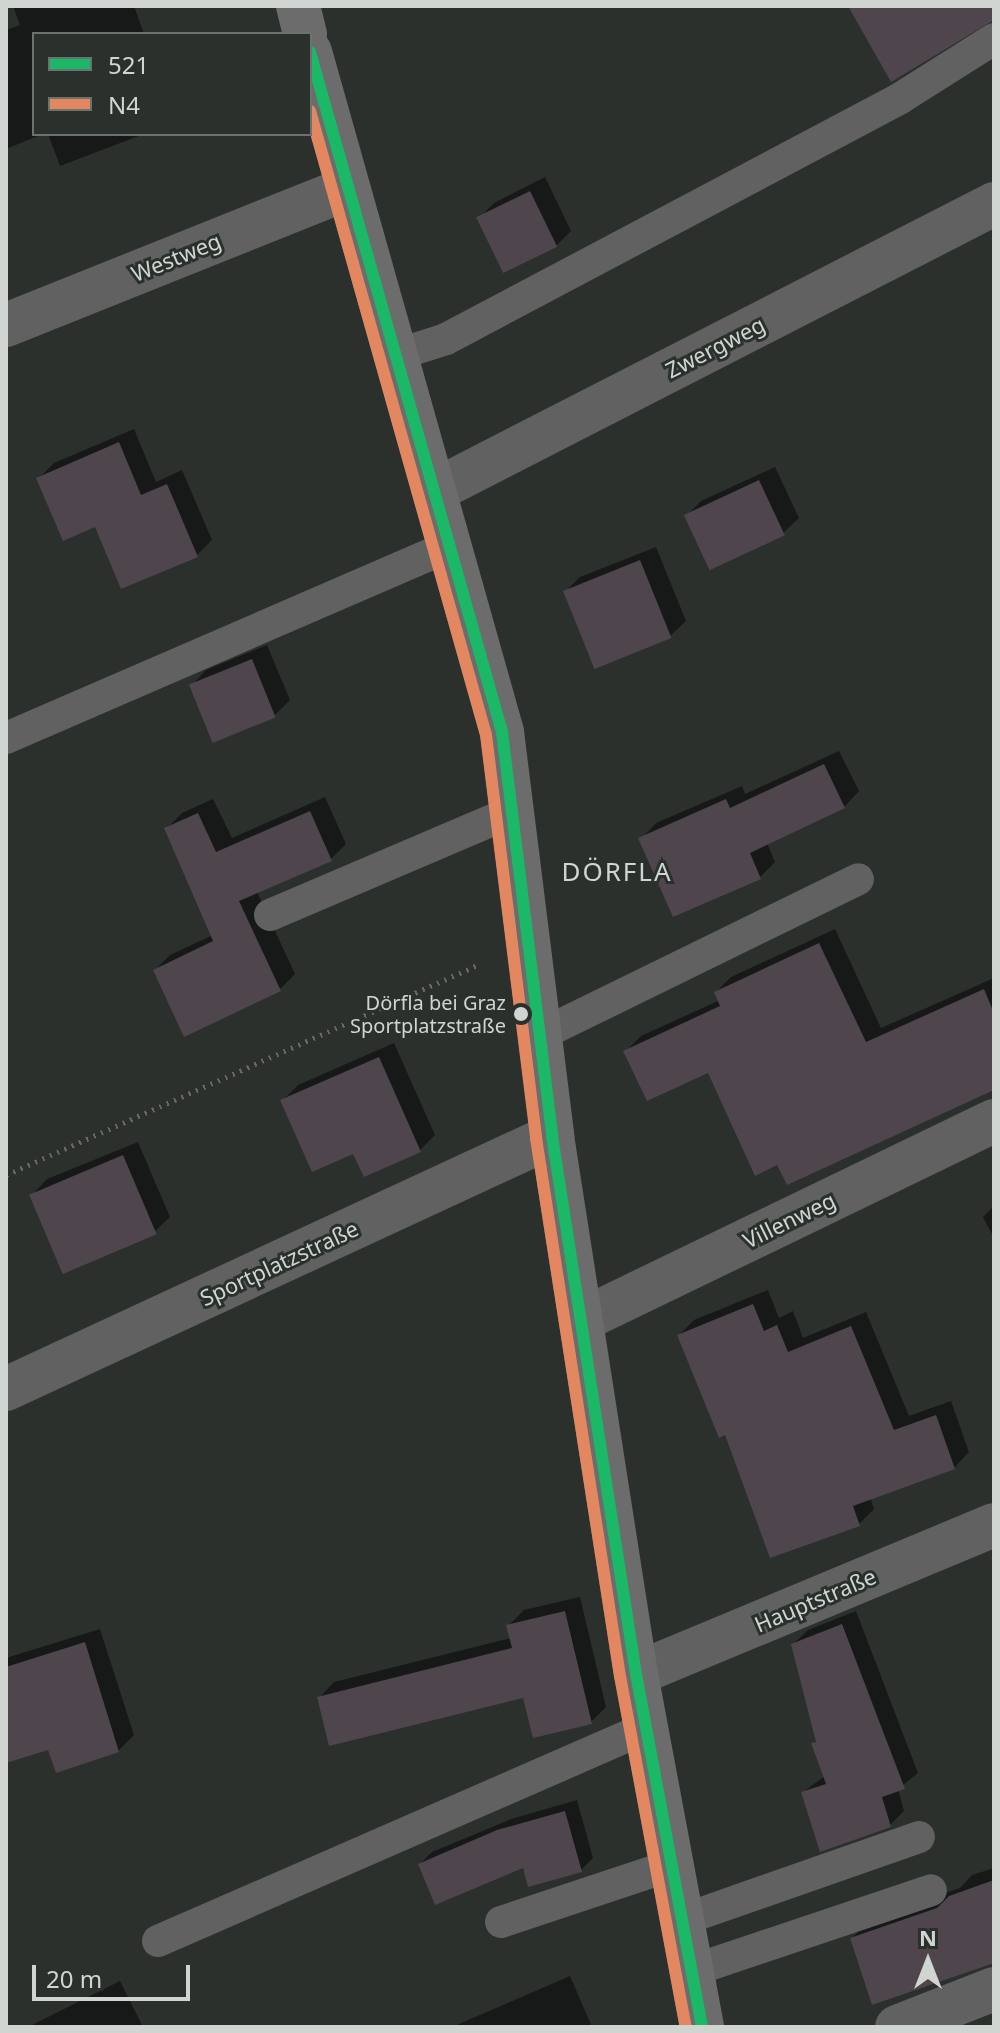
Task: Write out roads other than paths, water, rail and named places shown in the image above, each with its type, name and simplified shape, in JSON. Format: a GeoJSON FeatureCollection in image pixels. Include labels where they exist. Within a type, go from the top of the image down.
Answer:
{"type":"FeatureCollection","features":[{"type":"Feature","properties":{"kind":"main road"},"geometry":{"type":"LineString","coordinates":[[298,6],[304,32]]}},
{"type":"Feature","properties":{"kind":"main road"},"geometry":{"type":"LineString","coordinates":[[312,60],[346,189],[436,490],[502,732],[552,1136],[584,1319],[636,1674],[702,2027]]}},
{"type":"Feature","properties":{"kind":"street","name":"Westweg"},"geometry":{"type":"LineString","coordinates":[[6,325],[346,189]]}},
{"type":"Feature","properties":{"kind":"street","name":"Zwergweg"},"geometry":{"type":"LineString","coordinates":[[436,490],[994,204]]}},
{"type":"Feature","properties":{"kind":"street","name":"Villenweg"},"geometry":{"type":"LineString","coordinates":[[584,1319],[994,1121]]}},
{"type":"Feature","properties":{"kind":"street","name":"Sportplatzstraße"},"geometry":{"type":"LineString","coordinates":[[6,1389],[552,1136]]}},
{"type":"Feature","properties":{"kind":"street","name":"Hauptstraße"},"geometry":{"type":"LineString","coordinates":[[636,1674],[994,1525]]}},
{"type":"Feature","properties":{"kind":"street"},"geometry":{"type":"LineString","coordinates":[[897,2027],[994,1989]]}},
{"type":"Feature","properties":{"kind":"lane"},"geometry":{"type":"LineString","coordinates":[[396,355],[446,339],[899,99],[994,39]]}},
{"type":"Feature","properties":{"kind":"lane"},"geometry":{"type":"LineString","coordinates":[[6,738],[450,546]]}},
{"type":"Feature","properties":{"kind":"lane"},"geometry":{"type":"LineString","coordinates":[[270,915],[512,812]]}},
{"type":"Feature","properties":{"kind":"lane"},"geometry":{"type":"LineString","coordinates":[[540,1035],[858,879]]}},
{"type":"Feature","properties":{"kind":"lane"},"geometry":{"type":"LineString","coordinates":[[158,1941],[646,1728]]}},
{"type":"Feature","properties":{"kind":"lane"},"geometry":{"type":"LineString","coordinates":[[682,1920],[919,1837]]}},
{"type":"Feature","properties":{"kind":"lane"},"geometry":{"type":"LineString","coordinates":[[501,1922],[672,1865]]}},
{"type":"Feature","properties":{"kind":"lane"},"geometry":{"type":"LineString","coordinates":[[691,1971],[931,1890]]}},
{"type":"Feature","properties":{"kind":"place","name":"Dörfla bei Graz Sportplatzstraße"},"geometry":{"type":"Point","coordinates":[521,1014]}},
{"type":"Feature","properties":{"kind":"district","name":"DÖRFLA"},"geometry":{"type":"Point","coordinates":[617,872]}}]}
